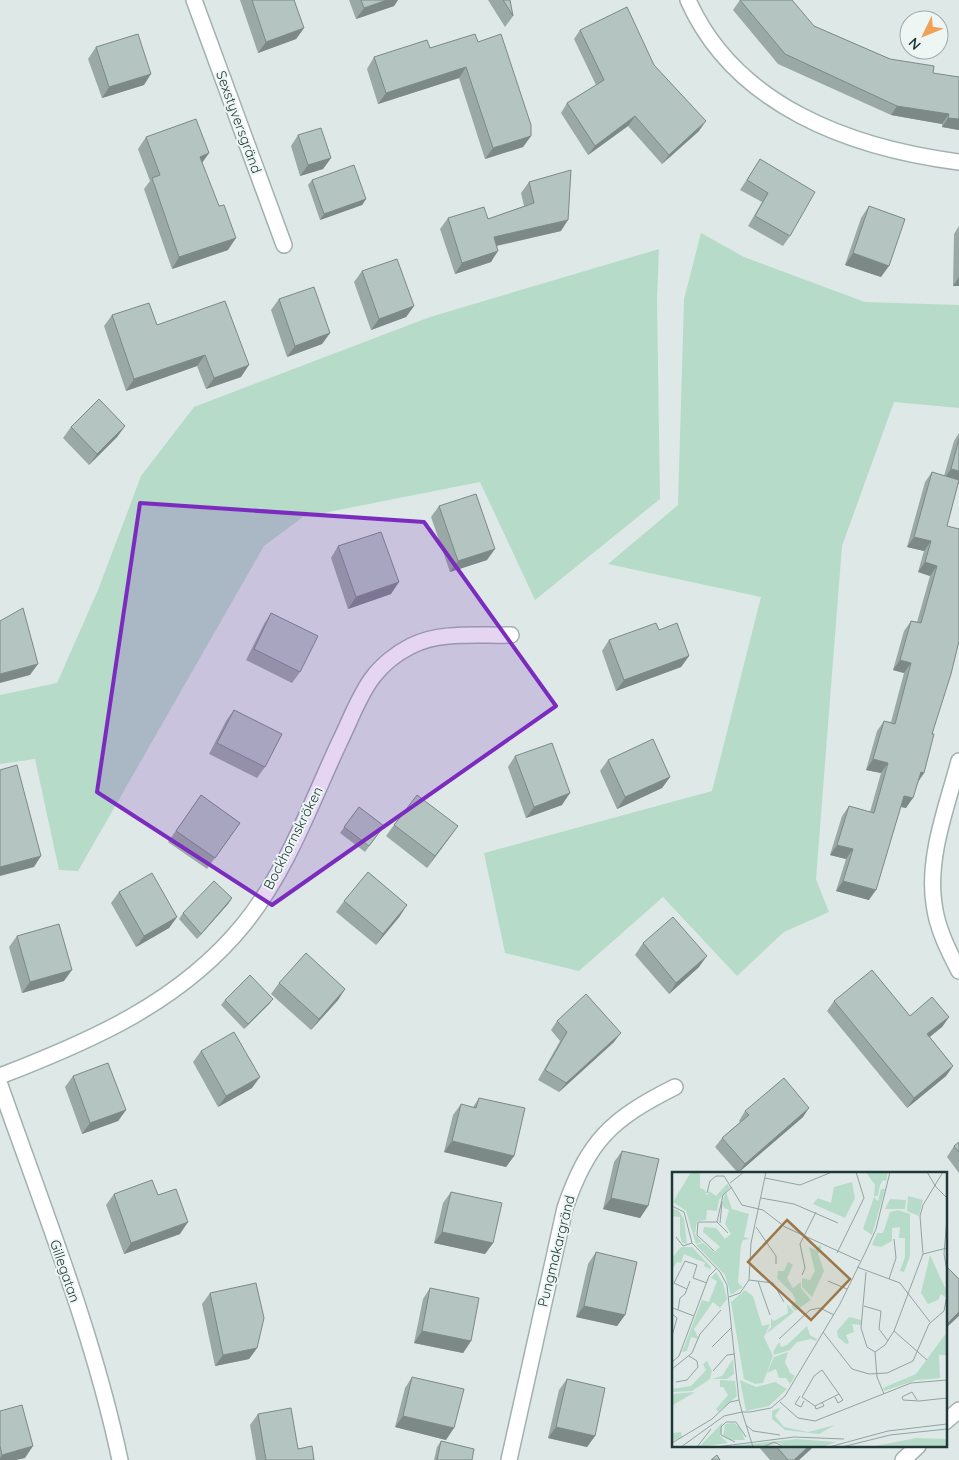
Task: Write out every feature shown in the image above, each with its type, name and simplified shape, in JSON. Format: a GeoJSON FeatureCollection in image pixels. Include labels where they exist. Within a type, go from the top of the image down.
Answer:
{"type":"FeatureCollection","features":[{"type":"Feature","properties":{"kind":"street","name":"Sexstyversgränd"},"geometry":{"type":"LineString","coordinates":[[194,0],[284,245]]}},
{"type":"Feature","properties":{"kind":"street"},"geometry":{"type":"LineString","coordinates":[[688,0],[707,37],[724,58],[777,102],[835,132],[866,143],[959,162]]}},
{"type":"Feature","properties":{"kind":"street","name":"Bockhornskröken"},"geometry":{"type":"LineString","coordinates":[[0,1076],[66,1050],[137,1014],[186,982],[226,946],[245,923],[280,868],[372,678],[391,659],[411,646],[438,637],[511,635]]}},
{"type":"Feature","properties":{"kind":"street"},"geometry":{"type":"LineString","coordinates":[[959,761],[939,839],[933,879],[934,904],[941,930],[959,972]]}},
{"type":"Feature","properties":{"kind":"street","name":"Gillegatan"},"geometry":{"type":"LineString","coordinates":[[0,1084],[83,1324],[107,1401],[120,1460]]}},
{"type":"Feature","properties":{"kind":"street","name":"Pungmakargränd"},"geometry":{"type":"LineString","coordinates":[[509,1460],[564,1208],[577,1174],[596,1141],[614,1124],[655,1098],[675,1088]]}},
{"type":"Feature","properties":{"kind":"street"},"geometry":{"type":"LineString","coordinates":[[946,1421],[959,1410]]}},
{"type":"Feature","properties":{"kind":"street"},"geometry":{"type":"LineString","coordinates":[[903,1460],[916,1448]]}},
{"type":"Feature","properties":{"kind":"highlighted area"},"geometry":{"type":"Polygon","coordinates":[[[140,503],[424,522],[556,706],[272,905],[97,792],[140,503]]]}},
{"type":"Feature","properties":{"kind":"green space"},"geometry":{"type":"Polygon","coordinates":[[[701,233],[744,257],[865,302],[959,305],[959,408],[894,402],[842,546],[816,879],[829,912],[784,932],[737,976],[663,897],[579,971],[505,953],[484,853],[712,791],[761,597],[608,564],[678,505],[684,299],[701,233]]]}},
{"type":"Feature","properties":{"kind":"green space"},"geometry":{"type":"Polygon","coordinates":[[[659,249],[657,300],[660,499],[535,600],[480,482],[303,517],[264,546],[78,871],[59,870],[35,759],[0,764],[0,695],[57,683],[98,590],[141,476],[194,407],[430,317],[659,249]]]}},
{"type":"Feature","properties":{"kind":"building"},"geometry":{"type":"Polygon","coordinates":[[[252,0],[294,0],[304,28],[266,42],[252,0]]]}},
{"type":"Feature","properties":{"kind":"building"},"geometry":{"type":"Polygon","coordinates":[[[361,0],[387,0],[364,8],[361,0]]]}},
{"type":"Feature","properties":{"kind":"building"},"geometry":{"type":"Polygon","coordinates":[[[503,0],[510,0],[513,16],[503,0]]]}},
{"type":"Feature","properties":{"kind":"building"},"geometry":{"type":"Polygon","coordinates":[[[740,0],[792,0],[814,26],[890,59],[934,66],[933,73],[959,77],[959,119],[948,118],[949,114],[897,106],[785,54],[740,0]]]}},
{"type":"Feature","properties":{"kind":"building"},"geometry":{"type":"Polygon","coordinates":[[[627,7],[654,65],[706,121],[669,155],[635,116],[595,146],[567,103],[604,80],[580,30],[627,7]]]}},
{"type":"Feature","properties":{"kind":"building"},"geometry":{"type":"Polygon","coordinates":[[[138,34],[151,74],[109,87],[96,47],[138,34]]]}},
{"type":"Feature","properties":{"kind":"building"},"geometry":{"type":"Polygon","coordinates":[[[475,34],[478,42],[501,34],[531,125],[531,136],[493,148],[466,67],[386,93],[374,57],[427,40],[430,48],[475,34]]]}},
{"type":"Feature","properties":{"kind":"building"},"geometry":{"type":"Polygon","coordinates":[[[196,119],[209,153],[200,157],[219,206],[224,205],[236,238],[179,257],[152,178],[160,175],[146,137],[196,119]]]}},
{"type":"Feature","properties":{"kind":"building"},"geometry":{"type":"Polygon","coordinates":[[[321,128],[331,158],[308,165],[298,135],[321,128]]]}},
{"type":"Feature","properties":{"kind":"building"},"geometry":{"type":"Polygon","coordinates":[[[760,159],[815,192],[790,236],[755,216],[768,193],[747,180],[760,159]]]}},
{"type":"Feature","properties":{"kind":"building"},"geometry":{"type":"Polygon","coordinates":[[[354,165],[366,199],[324,214],[312,180],[354,165]]]}},
{"type":"Feature","properties":{"kind":"building"},"geometry":{"type":"Polygon","coordinates":[[[571,170],[568,220],[494,237],[498,251],[462,263],[448,218],[484,207],[488,219],[534,203],[529,182],[571,170]]]}},
{"type":"Feature","properties":{"kind":"building"},"geometry":{"type":"Polygon","coordinates":[[[869,206],[905,219],[889,266],[853,253],[869,206]]]}},
{"type":"Feature","properties":{"kind":"building"},"geometry":{"type":"Polygon","coordinates":[[[397,259],[414,306],[379,319],[362,271],[397,259]]]}},
{"type":"Feature","properties":{"kind":"building"},"geometry":{"type":"Polygon","coordinates":[[[314,287],[330,333],[295,346],[279,299],[314,287]]]}},
{"type":"Feature","properties":{"kind":"building"},"geometry":{"type":"Polygon","coordinates":[[[225,301],[249,365],[214,378],[205,355],[134,379],[112,315],[149,303],[157,325],[225,301]]]}},
{"type":"Feature","properties":{"kind":"building"},"geometry":{"type":"Polygon","coordinates":[[[99,399],[125,426],[97,454],[71,427],[99,399]]]}},
{"type":"Feature","properties":{"kind":"building"},"geometry":{"type":"Polygon","coordinates":[[[959,439],[959,471],[951,469],[959,439]]]}},
{"type":"Feature","properties":{"kind":"building"},"geometry":{"type":"Polygon","coordinates":[[[932,472],[959,480],[947,526],[959,529],[959,641],[951,674],[932,734],[934,734],[924,773],[921,772],[913,798],[904,796],[876,890],[843,881],[853,849],[837,845],[849,806],[874,813],[888,763],[873,759],[884,721],[895,724],[911,663],[900,660],[911,621],[921,623],[937,566],[925,562],[931,541],[914,537],[932,472]]]}},
{"type":"Feature","properties":{"kind":"building"},"geometry":{"type":"Polygon","coordinates":[[[476,494],[495,549],[458,561],[439,506],[476,494]]]}},
{"type":"Feature","properties":{"kind":"building"},"geometry":{"type":"Polygon","coordinates":[[[381,532],[399,582],[356,597],[338,546],[381,532]]]}},
{"type":"Feature","properties":{"kind":"building"},"geometry":{"type":"Polygon","coordinates":[[[23,608],[38,664],[0,674],[0,621],[23,608]]]}},
{"type":"Feature","properties":{"kind":"building"},"geometry":{"type":"Polygon","coordinates":[[[271,613],[318,636],[300,672],[254,649],[271,613]]]}},
{"type":"Feature","properties":{"kind":"building"},"geometry":{"type":"Polygon","coordinates":[[[656,623],[659,630],[677,623],[689,656],[624,680],[609,640],[656,623]]]}},
{"type":"Feature","properties":{"kind":"building"},"geometry":{"type":"Polygon","coordinates":[[[234,710],[282,734],[265,767],[217,743],[234,710]]]}},
{"type":"Feature","properties":{"kind":"building"},"geometry":{"type":"Polygon","coordinates":[[[653,739],[670,777],[625,797],[608,760],[653,739]]]}},
{"type":"Feature","properties":{"kind":"building"},"geometry":{"type":"Polygon","coordinates":[[[552,743],[570,793],[534,807],[515,756],[552,743]]]}},
{"type":"Feature","properties":{"kind":"building"},"geometry":{"type":"Polygon","coordinates":[[[17,765],[41,856],[0,867],[0,770],[17,765]]]}},
{"type":"Feature","properties":{"kind":"building"},"geometry":{"type":"Polygon","coordinates":[[[201,795],[240,823],[215,858],[176,831],[201,795]]]}},
{"type":"Feature","properties":{"kind":"building"},"geometry":{"type":"Polygon","coordinates":[[[417,795],[458,826],[435,856],[394,825],[417,795]]]}},
{"type":"Feature","properties":{"kind":"building"},"geometry":{"type":"Polygon","coordinates":[[[359,807],[384,826],[369,846],[344,827],[359,807]]]}},
{"type":"Feature","properties":{"kind":"building"},"geometry":{"type":"Polygon","coordinates":[[[368,872],[407,905],[383,934],[344,901],[368,872]]]}},
{"type":"Feature","properties":{"kind":"building"},"geometry":{"type":"Polygon","coordinates":[[[152,873],[177,917],[144,936],[119,892],[152,873]]]}},
{"type":"Feature","properties":{"kind":"building"},"geometry":{"type":"Polygon","coordinates":[[[214,881],[232,898],[201,934],[183,913],[214,881]]]}},
{"type":"Feature","properties":{"kind":"building"},"geometry":{"type":"Polygon","coordinates":[[[673,917],[707,956],[676,983],[643,943],[673,917]]]}},
{"type":"Feature","properties":{"kind":"building"},"geometry":{"type":"Polygon","coordinates":[[[59,924],[72,970],[30,982],[17,936],[59,924]]]}},
{"type":"Feature","properties":{"kind":"building"},"geometry":{"type":"Polygon","coordinates":[[[306,953],[345,989],[319,1019],[279,983],[306,953]]]}},
{"type":"Feature","properties":{"kind":"building"},"geometry":{"type":"Polygon","coordinates":[[[872,970],[910,1016],[932,997],[949,1017],[927,1034],[953,1066],[914,1098],[834,1001],[872,970]]]}},
{"type":"Feature","properties":{"kind":"building"},"geometry":{"type":"Polygon","coordinates":[[[250,975],[273,999],[248,1024],[225,1000],[250,975]]]}},
{"type":"Feature","properties":{"kind":"building"},"geometry":{"type":"Polygon","coordinates":[[[586,994],[621,1033],[566,1083],[545,1070],[567,1032],[557,1021],[586,994]]]}},
{"type":"Feature","properties":{"kind":"building"},"geometry":{"type":"Polygon","coordinates":[[[234,1032],[260,1077],[226,1096],[201,1051],[234,1032]]]}},
{"type":"Feature","properties":{"kind":"building"},"geometry":{"type":"Polygon","coordinates":[[[108,1063],[126,1110],[90,1123],[73,1076],[108,1063]]]}},
{"type":"Feature","properties":{"kind":"building"},"geometry":{"type":"Polygon","coordinates":[[[784,1078],[809,1108],[745,1164],[722,1138],[749,1115],[745,1111],[784,1078]]]}},
{"type":"Feature","properties":{"kind":"building"},"geometry":{"type":"Polygon","coordinates":[[[479,1098],[525,1108],[514,1156],[452,1141],[461,1104],[476,1108],[479,1098]]]}},
{"type":"Feature","properties":{"kind":"building"},"geometry":{"type":"Polygon","coordinates":[[[959,1142],[959,1152],[954,1146],[959,1142]]]}},
{"type":"Feature","properties":{"kind":"building"},"geometry":{"type":"Polygon","coordinates":[[[622,1151],[659,1159],[648,1206],[611,1198],[622,1151]]]}},
{"type":"Feature","properties":{"kind":"building"},"geometry":{"type":"Polygon","coordinates":[[[152,1180],[158,1195],[176,1189],[188,1222],[131,1243],[114,1194],[152,1180]]]}},
{"type":"Feature","properties":{"kind":"building"},"geometry":{"type":"Polygon","coordinates":[[[451,1192],[502,1203],[493,1243],[442,1232],[451,1192]]]}},
{"type":"Feature","properties":{"kind":"building"},"geometry":{"type":"Polygon","coordinates":[[[596,1252],[637,1262],[625,1315],[584,1306],[596,1252]]]}},
{"type":"Feature","properties":{"kind":"building"},"geometry":{"type":"Polygon","coordinates":[[[946,1266],[959,1279],[959,1312],[947,1324],[946,1266]]]}},
{"type":"Feature","properties":{"kind":"building"},"geometry":{"type":"Polygon","coordinates":[[[256,1283],[264,1318],[257,1348],[223,1355],[210,1293],[256,1283]]]}},
{"type":"Feature","properties":{"kind":"building"},"geometry":{"type":"Polygon","coordinates":[[[430,1288],[479,1298],[471,1341],[422,1331],[430,1288]]]}},
{"type":"Feature","properties":{"kind":"building"},"geometry":{"type":"Polygon","coordinates":[[[412,1377],[464,1389],[454,1428],[403,1416],[412,1377]]]}},
{"type":"Feature","properties":{"kind":"building"},"geometry":{"type":"Polygon","coordinates":[[[567,1379],[605,1388],[595,1436],[556,1427],[567,1379]]]}},
{"type":"Feature","properties":{"kind":"building"},"geometry":{"type":"Polygon","coordinates":[[[22,1405],[33,1446],[2,1455],[0,1446],[0,1411],[22,1405]]]}},
{"type":"Feature","properties":{"kind":"building"},"geometry":{"type":"Polygon","coordinates":[[[291,1408],[298,1449],[312,1446],[314,1460],[266,1460],[258,1414],[291,1408]]]}},
{"type":"Feature","properties":{"kind":"building"},"geometry":{"type":"Polygon","coordinates":[[[441,1441],[474,1449],[472,1460],[437,1460],[441,1441]]]}},
{"type":"Feature","properties":{"kind":"building"},"geometry":{"type":"Polygon","coordinates":[[[778,1448],[807,1448],[794,1460],[788,1460],[778,1448]]]}},
{"type":"Feature","properties":{"kind":"building"},"geometry":{"type":"Polygon","coordinates":[[[717,1455],[720,1460],[711,1460],[717,1455]]]}}]}
